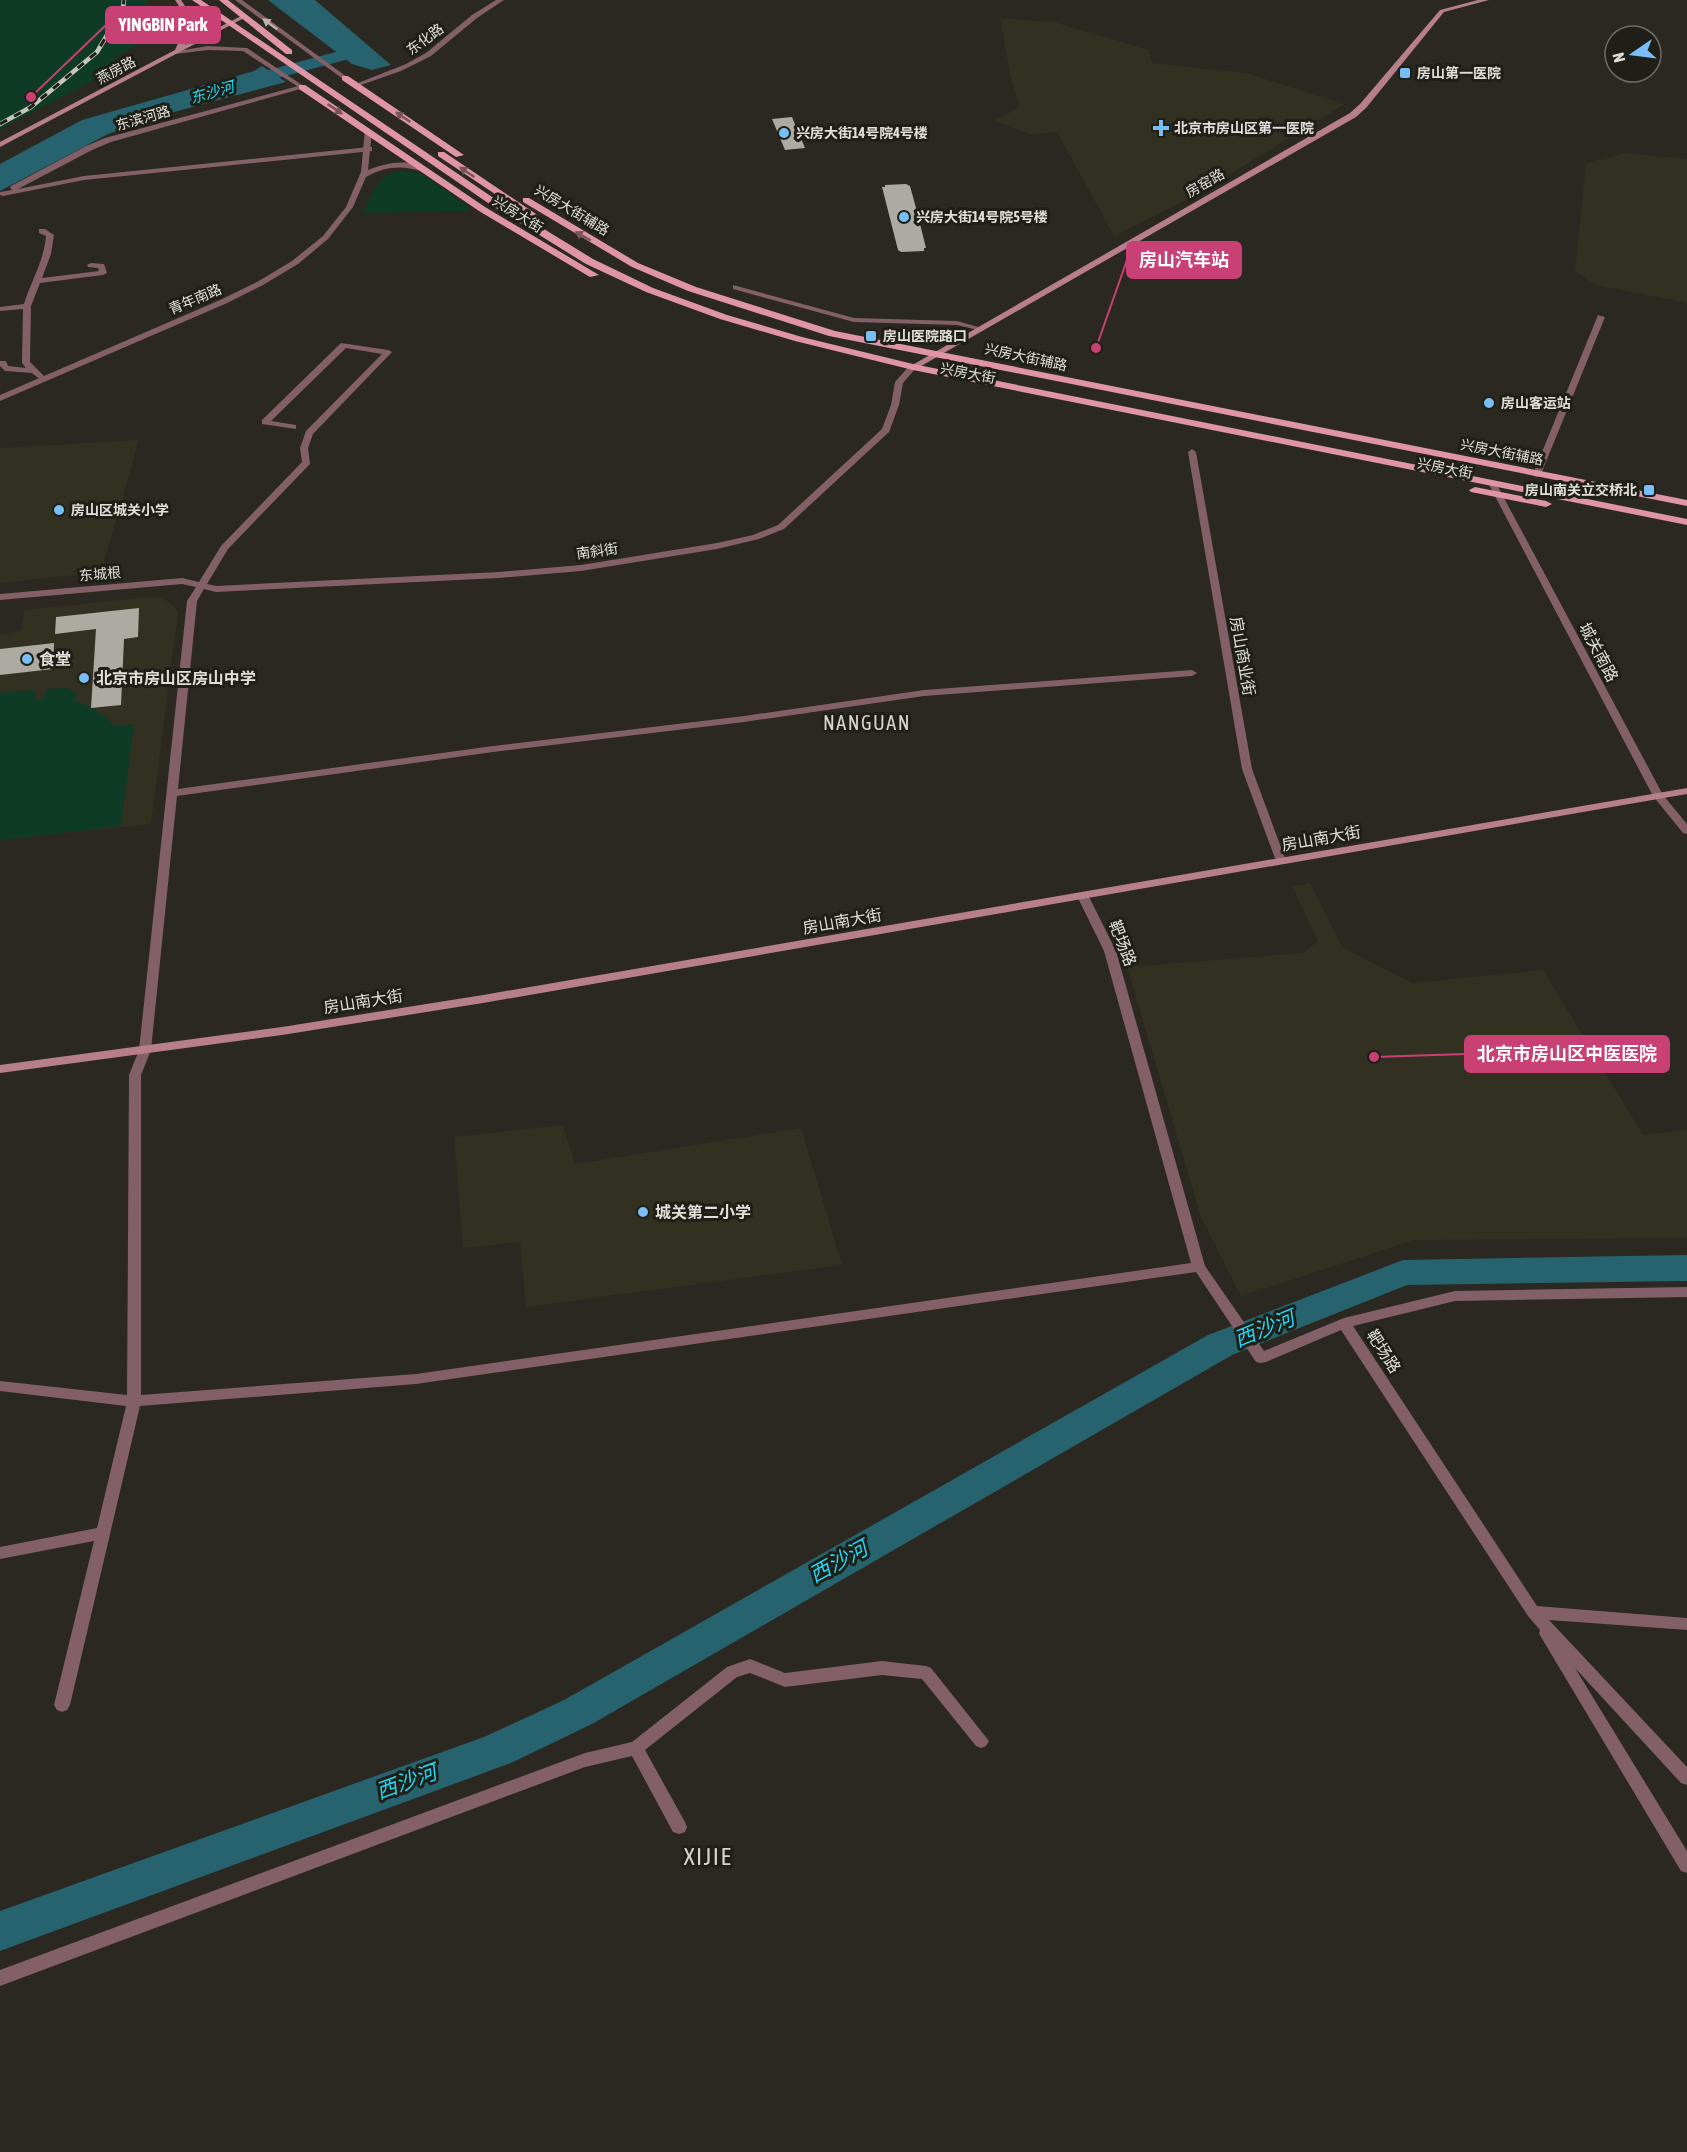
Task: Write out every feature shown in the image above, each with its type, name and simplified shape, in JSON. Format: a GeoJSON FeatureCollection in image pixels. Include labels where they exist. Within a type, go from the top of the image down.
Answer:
{"type":"FeatureCollection","features":[{"type":"Feature","properties":{"kind":"main road"},"geometry":{"type":"LineString","coordinates":[[176,52],[189,29],[187,14],[178,0]]}},
{"type":"Feature","properties":{"kind":"main road","name":"兴房大街"},"geometry":{"type":"LineString","coordinates":[[196,0],[545,236],[614,274],[716,314],[829,340],[913,368],[1498,495],[1687,532]]}},
{"type":"Feature","properties":{"kind":"main road","name":"兴房大街"},"geometry":{"type":"LineString","coordinates":[[223,0],[288,51],[572,242],[627,270],[687,296],[777,329]]}},
{"type":"Feature","properties":{"kind":"main road","name":"房窑路"},"geometry":{"type":"LineString","coordinates":[[913,368],[978,328],[1353,115],[1442,11],[1486,0]]}},
{"type":"Feature","properties":{"kind":"main road","name":"燕房路"},"geometry":{"type":"LineString","coordinates":[[0,145],[243,17]]}},
{"type":"Feature","properties":{"kind":"main road","name":"兴房大街辅路"},"geometry":{"type":"LineString","coordinates":[[345,78],[539,209],[635,265],[692,289],[833,334],[1687,503]]}},
{"type":"Feature","properties":{"kind":"main road"},"geometry":{"type":"LineString","coordinates":[[333,82],[356,85]]}},
{"type":"Feature","properties":{"kind":"main road","name":"兴房大街"},"geometry":{"type":"LineString","coordinates":[[302,87],[543,248],[609,283],[674,309],[791,347],[1103,397],[1687,511]]}},
{"type":"Feature","properties":{"kind":"main road"},"geometry":{"type":"LineString","coordinates":[[357,110],[368,131]]}},
{"type":"Feature","properties":{"kind":"main road"},"geometry":{"type":"LineString","coordinates":[[420,128],[422,141]]}},
{"type":"Feature","properties":{"kind":"main road"},"geometry":{"type":"LineString","coordinates":[[494,217],[545,236]]}},
{"type":"Feature","properties":{"kind":"main road"},"geometry":{"type":"LineString","coordinates":[[674,309],[716,314]]}},
{"type":"Feature","properties":{"kind":"main road"},"geometry":{"type":"LineString","coordinates":[[777,329],[812,327]]}},
{"type":"Feature","properties":{"kind":"main road"},"geometry":{"type":"LineString","coordinates":[[777,329],[791,347]]}},
{"type":"Feature","properties":{"kind":"main road","name":"兴房大街"},"geometry":{"type":"LineString","coordinates":[[913,368],[1687,522]]}},
{"type":"Feature","properties":{"kind":"main road"},"geometry":{"type":"LineString","coordinates":[[1087,386],[1103,397]]}},
{"type":"Feature","properties":{"kind":"main road"},"geometry":{"type":"LineString","coordinates":[[1659,498],[1687,511]]}},
{"type":"Feature","properties":{"kind":"main road","name":"房山南大街"},"geometry":{"type":"LineString","coordinates":[[0,1069],[145,1050],[483,999],[1687,791]]}},
{"type":"Feature","properties":{"kind":"street"},"geometry":{"type":"LineString","coordinates":[[237,0],[345,78]]}},
{"type":"Feature","properties":{"kind":"street","name":"东化路"},"geometry":{"type":"LineString","coordinates":[[356,85],[421,60],[481,10],[501,0]]}},
{"type":"Feature","properties":{"kind":"street"},"geometry":{"type":"LineString","coordinates":[[176,52],[208,48],[272,52]]}},
{"type":"Feature","properties":{"kind":"street"},"geometry":{"type":"LineString","coordinates":[[246,49],[302,87]]}},
{"type":"Feature","properties":{"kind":"street","name":"东滨河路"},"geometry":{"type":"LineString","coordinates":[[2,195],[108,140],[302,87]]}},
{"type":"Feature","properties":{"kind":"street","name":"青年南路"},"geometry":{"type":"LineString","coordinates":[[0,398],[244,292],[271,278],[319,243],[347,211],[367,168],[368,131]]}},
{"type":"Feature","properties":{"kind":"street"},"geometry":{"type":"LineString","coordinates":[[2,195],[84,178],[369,149]]}},
{"type":"Feature","properties":{"kind":"street"},"geometry":{"type":"LineString","coordinates":[[363,176],[380,167],[393,165],[409,165],[426,170]]}},
{"type":"Feature","properties":{"kind":"street"},"geometry":{"type":"LineString","coordinates":[[42,231],[50,235],[50,244],[27,306],[27,363],[43,379]]}},
{"type":"Feature","properties":{"kind":"street"},"geometry":{"type":"LineString","coordinates":[[36,281],[103,273],[101,266],[91,265]]}},
{"type":"Feature","properties":{"kind":"street"},"geometry":{"type":"LineString","coordinates":[[736,287],[854,320],[957,323],[978,328]]}},
{"type":"Feature","properties":{"kind":"street"},"geometry":{"type":"LineString","coordinates":[[0,309],[27,306]]}},
{"type":"Feature","properties":{"kind":"street"},"geometry":{"type":"LineString","coordinates":[[1537,474],[1601,317]]}},
{"type":"Feature","properties":{"kind":"street"},"geometry":{"type":"LineString","coordinates":[[62,1705],[134,1401],[135,1075],[145,1050],[192,602],[224,548],[307,462],[303,448],[309,433],[388,352],[344,345],[265,422],[293,427]]}},
{"type":"Feature","properties":{"kind":"street"},"geometry":{"type":"LineString","coordinates":[[3,363],[4,368],[35,372]]}},
{"type":"Feature","properties":{"kind":"street","name":"南斜街"},"geometry":{"type":"LineString","coordinates":[[201,585],[216,589],[499,575],[581,568],[717,546],[756,537],[781,527],[885,430],[896,405],[899,382],[913,368]]}},
{"type":"Feature","properties":{"kind":"street","name":"房山商业街"},"geometry":{"type":"LineString","coordinates":[[1192,452],[1247,769],[1281,861]]}},
{"type":"Feature","properties":{"kind":"street","name":"城关南路"},"geometry":{"type":"LineString","coordinates":[[1492,483],[1658,796],[1687,831]]}},
{"type":"Feature","properties":{"kind":"street","name":"东城根"},"geometry":{"type":"LineString","coordinates":[[0,597],[182,580],[201,585]]}},
{"type":"Feature","properties":{"kind":"street"},"geometry":{"type":"LineString","coordinates":[[172,792],[493,749],[744,719],[924,693],[1192,674]]}},
{"type":"Feature","properties":{"kind":"street","name":"靶场路"},"geometry":{"type":"LineString","coordinates":[[1083,896],[1110,951],[1199,1267],[1224,1304],[1261,1358],[1344,1323],[1533,1611],[1687,1778]]}},
{"type":"Feature","properties":{"kind":"street"},"geometry":{"type":"LineString","coordinates":[[0,1386],[134,1401],[416,1379],[1199,1267]]}},
{"type":"Feature","properties":{"kind":"street"},"geometry":{"type":"LineString","coordinates":[[1344,1323],[1455,1296],[1687,1292]]}},
{"type":"Feature","properties":{"kind":"street"},"geometry":{"type":"LineString","coordinates":[[0,1553],[102,1533]]}},
{"type":"Feature","properties":{"kind":"street"},"geometry":{"type":"LineString","coordinates":[[1533,1611],[1687,1624]]}},
{"type":"Feature","properties":{"kind":"street"},"geometry":{"type":"LineString","coordinates":[[1533,1611],[1687,1866]]}},
{"type":"Feature","properties":{"kind":"street"},"geometry":{"type":"LineString","coordinates":[[0,1978],[585,1760],[636,1748],[732,1672],[750,1666],[784,1680],[882,1668],[926,1673],[981,1740]]}},
{"type":"Feature","properties":{"kind":"street"},"geometry":{"type":"LineString","coordinates":[[636,1748],[679,1827]]}},
{"type":"Feature","properties":{"kind":"shaded area","name":"北京市房山区第一医院"},"geometry":{"type":"Polygon","coordinates":[[[1000,18],[1054,22],[1149,50],[1152,63],[1246,73],[1345,104],[1191,198],[1114,236],[1057,132],[1030,134],[994,121],[1020,107],[1010,74],[1000,18]]]}},
{"type":"Feature","properties":{"kind":"shaded area"},"geometry":{"type":"Polygon","coordinates":[[[1626,153],[1687,159],[1687,303],[1596,285],[1575,271],[1586,163],[1626,153]]]}},
{"type":"Feature","properties":{"kind":"shaded area","name":"房山区城关小学"},"geometry":{"type":"Polygon","coordinates":[[[139,440],[101,572],[0,583],[0,448],[139,440]]]}},
{"type":"Feature","properties":{"kind":"shaded area","name":"北京市房山区房山中学"},"geometry":{"type":"Polygon","coordinates":[[[149,597],[164,599],[178,612],[151,824],[0,840],[0,635],[14,633],[21,629],[24,610],[149,597]]]}},
{"type":"Feature","properties":{"kind":"shaded area"},"geometry":{"type":"Polygon","coordinates":[[[1310,883],[1342,947],[1412,983],[1543,970],[1643,1135],[1687,1130],[1687,1238],[1415,1240],[1241,1296],[1201,1217],[1127,967],[1303,953],[1318,941],[1292,886],[1310,883]]]}},
{"type":"Feature","properties":{"kind":"shaded area","name":"城关第二小学"},"geometry":{"type":"Polygon","coordinates":[[[563,1125],[575,1164],[801,1128],[842,1265],[526,1307],[520,1242],[463,1248],[454,1137],[563,1125]]]}},
{"type":"Feature","properties":{"kind":"green space"},"geometry":{"type":"Polygon","coordinates":[[[0,0],[147,0],[159,32],[113,59],[125,64],[0,129],[0,0]]]}},
{"type":"Feature","properties":{"kind":"green space"},"geometry":{"type":"Polygon","coordinates":[[[400,171],[421,173],[469,207],[468,211],[363,213],[381,181],[386,176],[400,171]]]}},
{"type":"Feature","properties":{"kind":"green space"},"geometry":{"type":"Polygon","coordinates":[[[68,688],[76,693],[75,701],[102,714],[114,726],[134,724],[121,826],[0,840],[0,693],[33,690],[35,691],[34,700],[44,699],[46,689],[68,688]]]}},
{"type":"Feature","properties":{"kind":"water"},"geometry":{"type":"Polygon","coordinates":[[[268,0],[315,0],[391,65],[372,70],[352,64],[268,0]]]}},
{"type":"Feature","properties":{"kind":"water"},"geometry":{"type":"Polygon","coordinates":[[[262,66],[286,82],[159,116],[108,134],[0,191],[0,164],[82,120],[254,71],[262,66]]]}},
{"type":"Feature","properties":{"kind":"building","name":"兴房大街14号院4号楼"},"geometry":{"type":"Polygon","coordinates":[[[792,117],[805,148],[785,150],[772,119],[792,117]]]}},
{"type":"Feature","properties":{"kind":"building","name":"兴房大街14号院5号楼"},"geometry":{"type":"Polygon","coordinates":[[[906,184],[910,186],[916,208],[926,248],[924,251],[901,252],[898,250],[882,187],[906,184]]]}},
{"type":"Feature","properties":{"kind":"building"},"geometry":{"type":"Polygon","coordinates":[[[139,608],[138,637],[124,639],[121,705],[91,708],[96,629],[55,634],[56,617],[139,608]]]}},
{"type":"Feature","properties":{"kind":"building","name":"食堂"},"geometry":{"type":"Polygon","coordinates":[[[54,643],[53,669],[0,675],[0,649],[54,643]]]}},
{"type":"Feature","properties":{"kind":"waterway","name":"东沙河"},"geometry":{"type":"LineString","coordinates":[[234,85],[354,52]]}},
{"type":"Feature","properties":{"kind":"waterway","name":"西沙河"},"geometry":{"type":"LineString","coordinates":[[0,1931],[497,1750],[578,1712],[1220,1345],[1390,1278],[1403,1273],[1419,1271],[1687,1268]]}},
{"type":"Feature","properties":{"kind":"railway"},"geometry":{"type":"LineString","coordinates":[[0,124],[31,107],[97,52],[123,8],[124,0]]}},
{"type":"Feature","properties":{"kind":"place","name":"房山第一医院"},"geometry":{"type":"Point","coordinates":[1405,73]}},
{"type":"Feature","properties":{"kind":"place","name":"YINGBIN Park"},"geometry":{"type":"Point","coordinates":[31,97]}},
{"type":"Feature","properties":{"kind":"place","name":"北京市房山区第一医院"},"geometry":{"type":"Point","coordinates":[1161,128]}},
{"type":"Feature","properties":{"kind":"place","name":"兴房大街14号院4号楼"},"geometry":{"type":"Point","coordinates":[784,133]}},
{"type":"Feature","properties":{"kind":"place","name":"兴房大街14号院5号楼"},"geometry":{"type":"Point","coordinates":[904,217]}},
{"type":"Feature","properties":{"kind":"place","name":"房山医院路口"},"geometry":{"type":"Point","coordinates":[871,336]}},
{"type":"Feature","properties":{"kind":"place","name":"房山汽车站"},"geometry":{"type":"Point","coordinates":[1096,348]}},
{"type":"Feature","properties":{"kind":"place","name":"房山客运站"},"geometry":{"type":"Point","coordinates":[1489,403]}},
{"type":"Feature","properties":{"kind":"place","name":"房山南关立交桥北"},"geometry":{"type":"Point","coordinates":[1649,490]}},
{"type":"Feature","properties":{"kind":"place","name":"房山区城关小学"},"geometry":{"type":"Point","coordinates":[59,510]}},
{"type":"Feature","properties":{"kind":"place","name":"食堂"},"geometry":{"type":"Point","coordinates":[27,659]}},
{"type":"Feature","properties":{"kind":"place","name":"北京市房山区房山中学"},"geometry":{"type":"Point","coordinates":[84,678]}},
{"type":"Feature","properties":{"kind":"place","name":"北京市房山区中医医院"},"geometry":{"type":"Point","coordinates":[1374,1057]}},
{"type":"Feature","properties":{"kind":"place","name":"城关第二小学"},"geometry":{"type":"Point","coordinates":[643,1212]}},
{"type":"Feature","properties":{"kind":"district","name":"NANGUAN"},"geometry":{"type":"Point","coordinates":[867,722]}},
{"type":"Feature","properties":{"kind":"district","name":"XIJIE"},"geometry":{"type":"Point","coordinates":[708,1856]}}]}
